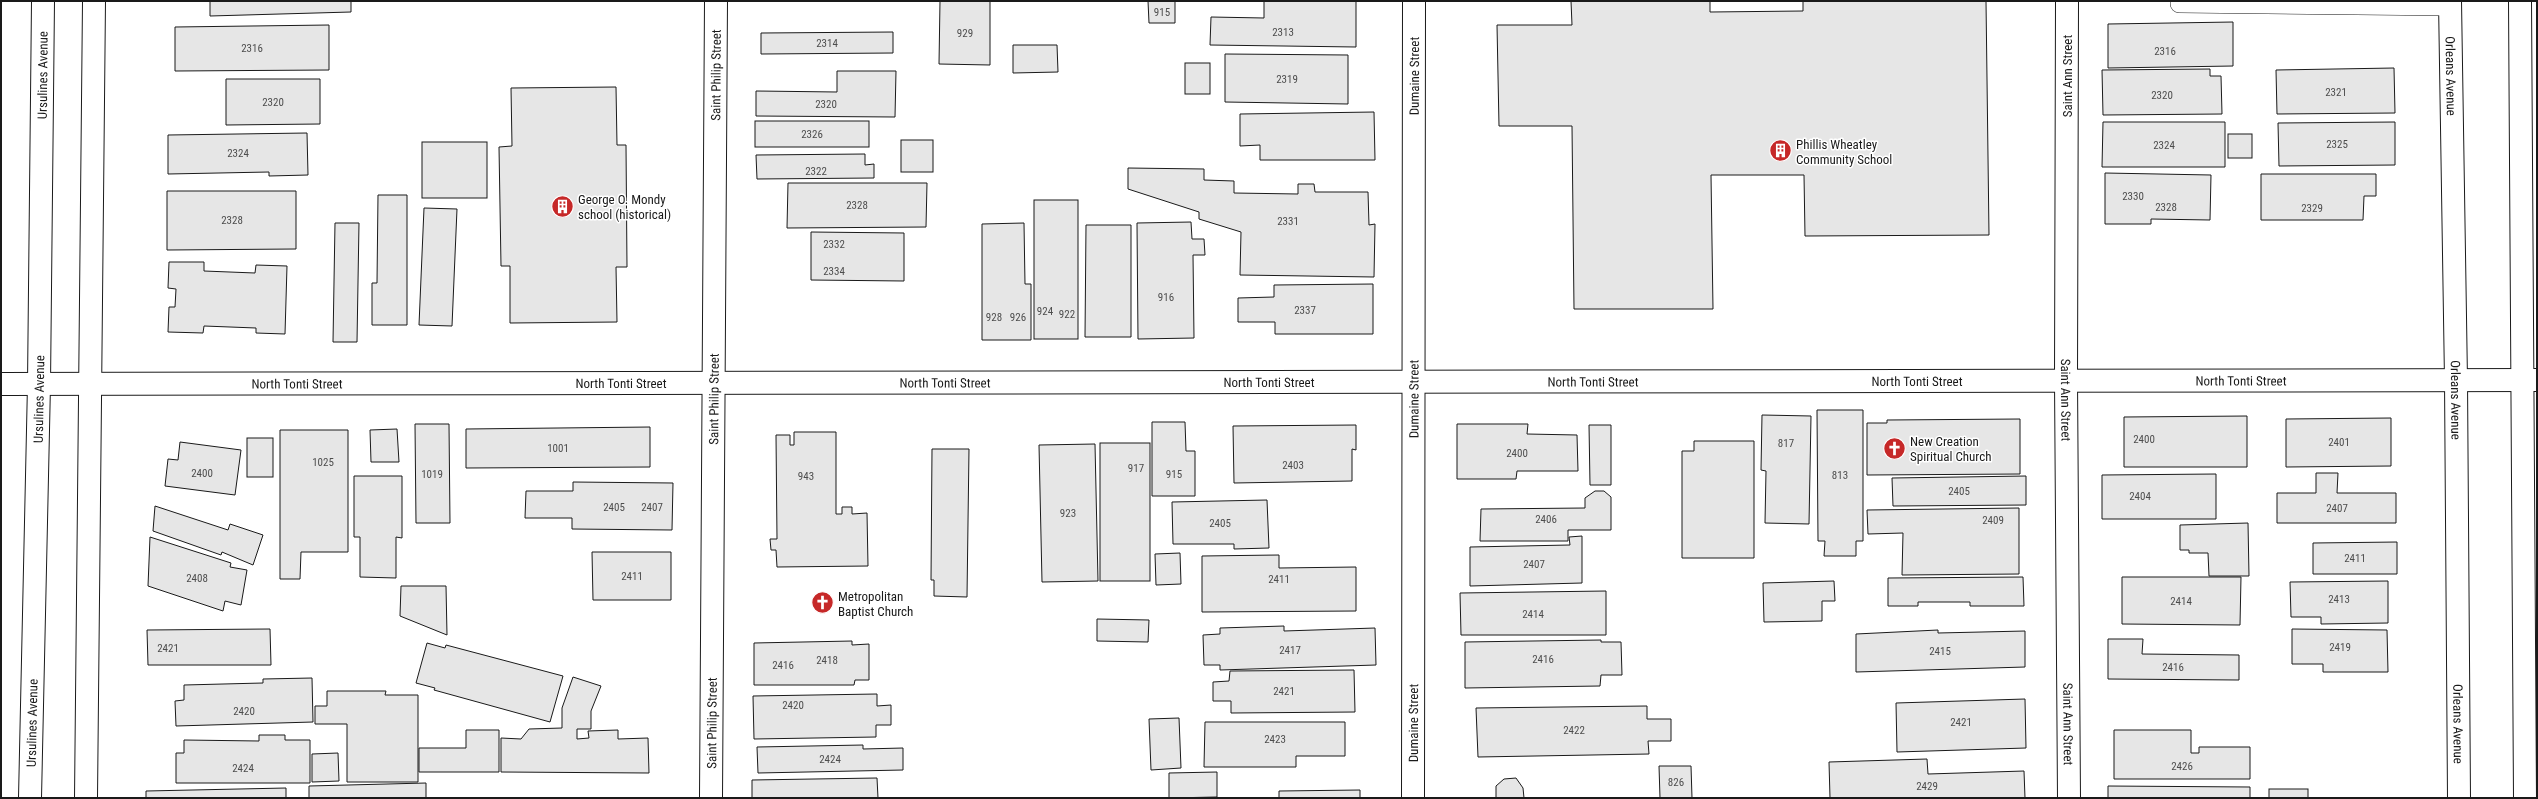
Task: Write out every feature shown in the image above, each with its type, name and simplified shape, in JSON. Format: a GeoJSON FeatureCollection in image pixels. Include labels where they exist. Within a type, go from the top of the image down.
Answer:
{"type":"FeatureCollection","features":[{"type":"Feature","properties":{"kind":"street","name":"Ursulines Avenue"},"geometry":{"type":"LineString","coordinates":[[30,798],[39,384],[43,1]]}},
{"type":"Feature","properties":{"kind":"street"},"geometry":{"type":"LineString","coordinates":[[86,798],[92,384],[94,1]]}},
{"type":"Feature","properties":{"kind":"street","name":"Saint Philip Street"},"geometry":{"type":"LineString","coordinates":[[711,798],[716,1]]}},
{"type":"Feature","properties":{"kind":"street","name":"Dumaine Street"},"geometry":{"type":"LineString","coordinates":[[1412,798],[1414,1]]}},
{"type":"Feature","properties":{"kind":"street","name":"Saint Ann Street"},"geometry":{"type":"LineString","coordinates":[[2067,1],[2066,381],[2068,798]]}},
{"type":"Feature","properties":{"kind":"street"},"geometry":{"type":"LineString","coordinates":[[2520,1],[2530,380],[2525,798]]}},
{"type":"Feature","properties":{"kind":"street","name":"Orleans Avenue"},"geometry":{"type":"LineString","coordinates":[[2450,4],[2456,380],[2459,798]]}},
{"type":"Feature","properties":{"kind":"street","name":"North Tonti Street"},"geometry":{"type":"LineString","coordinates":[[1,384],[2530,380]]}},
{"type":"Feature","properties":{"kind":"lane"},"geometry":{"type":"LineString","coordinates":[[2179,3],[2450,4]]}},
{"type":"Feature","properties":{"kind":"building"},"geometry":{"type":"Polygon","coordinates":[[[210,1],[351,1],[351,12],[210,16],[210,1]]]}},
{"type":"Feature","properties":{"kind":"building"},"geometry":{"type":"Polygon","coordinates":[[[940,1],[990,1],[990,65],[939,64],[940,1]]]}},
{"type":"Feature","properties":{"kind":"building"},"geometry":{"type":"Polygon","coordinates":[[[1148,1],[1175,1],[1175,23],[1149,23],[1148,1]]]}},
{"type":"Feature","properties":{"kind":"building"},"geometry":{"type":"Polygon","coordinates":[[[1264,1],[1356,1],[1356,47],[1210,45],[1211,17],[1264,18],[1264,1]]]}},
{"type":"Feature","properties":{"kind":"building","name":"Phillis Wheatley Community School"},"geometry":{"type":"Polygon","coordinates":[[[1571,1],[1710,1],[1710,12],[1803,11],[1803,1],[1986,1],[1989,235],[1805,236],[1804,175],[1711,175],[1713,309],[1574,309],[1572,126],[1499,126],[1497,25],[1572,25],[1571,1]]]}},
{"type":"Feature","properties":{"kind":"building"},"geometry":{"type":"Polygon","coordinates":[[[2233,22],[2233,66],[2108,68],[2108,24],[2233,22]]]}},
{"type":"Feature","properties":{"kind":"building"},"geometry":{"type":"Polygon","coordinates":[[[329,25],[329,70],[175,71],[175,27],[329,25]]]}},
{"type":"Feature","properties":{"kind":"building"},"geometry":{"type":"Polygon","coordinates":[[[893,32],[893,53],[761,54],[761,33],[893,32]]]}},
{"type":"Feature","properties":{"kind":"building"},"geometry":{"type":"Polygon","coordinates":[[[1013,45],[1057,45],[1058,72],[1013,73],[1013,45]]]}},
{"type":"Feature","properties":{"kind":"building"},"geometry":{"type":"Polygon","coordinates":[[[1225,54],[1348,55],[1348,104],[1225,102],[1225,54]]]}},
{"type":"Feature","properties":{"kind":"building"},"geometry":{"type":"Polygon","coordinates":[[[1185,63],[1210,63],[1210,94],[1185,94],[1185,63]]]}},
{"type":"Feature","properties":{"kind":"building"},"geometry":{"type":"Polygon","coordinates":[[[2394,68],[2395,113],[2277,114],[2276,70],[2394,68]]]}},
{"type":"Feature","properties":{"kind":"building"},"geometry":{"type":"Polygon","coordinates":[[[2210,69],[2210,76],[2221,76],[2222,114],[2103,115],[2102,70],[2210,69]]]}},
{"type":"Feature","properties":{"kind":"building"},"geometry":{"type":"Polygon","coordinates":[[[837,71],[896,71],[895,117],[756,116],[756,91],[837,92],[837,71]]]}},
{"type":"Feature","properties":{"kind":"building"},"geometry":{"type":"Polygon","coordinates":[[[226,79],[320,79],[320,124],[226,125],[226,79]]]}},
{"type":"Feature","properties":{"kind":"building","name":"George O. Mondy school (historical)"},"geometry":{"type":"Polygon","coordinates":[[[616,87],[617,145],[626,145],[627,267],[616,267],[617,322],[510,323],[510,266],[501,266],[499,147],[512,146],[511,88],[616,87]]]}},
{"type":"Feature","properties":{"kind":"building"},"geometry":{"type":"Polygon","coordinates":[[[1374,112],[1375,160],[1260,160],[1260,145],[1240,146],[1240,114],[1374,112]]]}},
{"type":"Feature","properties":{"kind":"building"},"geometry":{"type":"Polygon","coordinates":[[[755,121],[869,121],[869,147],[755,147],[755,121]]]}},
{"type":"Feature","properties":{"kind":"building"},"geometry":{"type":"Polygon","coordinates":[[[2103,122],[2225,122],[2225,167],[2102,167],[2103,122]]]}},
{"type":"Feature","properties":{"kind":"building"},"geometry":{"type":"Polygon","coordinates":[[[2395,122],[2395,165],[2279,166],[2278,123],[2395,122]]]}},
{"type":"Feature","properties":{"kind":"building"},"geometry":{"type":"Polygon","coordinates":[[[307,133],[308,175],[269,176],[269,172],[168,174],[168,135],[307,133]]]}},
{"type":"Feature","properties":{"kind":"building"},"geometry":{"type":"Polygon","coordinates":[[[2228,134],[2252,134],[2252,158],[2228,158],[2228,134]]]}},
{"type":"Feature","properties":{"kind":"building"},"geometry":{"type":"Polygon","coordinates":[[[901,140],[933,140],[933,172],[901,172],[901,140]]]}},
{"type":"Feature","properties":{"kind":"building"},"geometry":{"type":"Polygon","coordinates":[[[422,142],[487,142],[487,198],[422,198],[422,142]]]}},
{"type":"Feature","properties":{"kind":"building"},"geometry":{"type":"Polygon","coordinates":[[[865,154],[865,165],[874,164],[874,178],[757,179],[756,155],[865,154]]]}},
{"type":"Feature","properties":{"kind":"building"},"geometry":{"type":"Polygon","coordinates":[[[1128,168],[1204,169],[1204,180],[1234,181],[1234,193],[1298,194],[1298,184],[1314,184],[1315,192],[1368,192],[1369,225],[1375,224],[1374,277],[1240,275],[1241,232],[1199,219],[1199,212],[1128,189],[1128,168]]]}},
{"type":"Feature","properties":{"kind":"building"},"geometry":{"type":"Polygon","coordinates":[[[2105,173],[2211,175],[2210,220],[2151,219],[2151,224],[2105,224],[2105,173]]]}},
{"type":"Feature","properties":{"kind":"building"},"geometry":{"type":"Polygon","coordinates":[[[2261,174],[2376,174],[2376,196],[2364,196],[2363,220],[2261,220],[2261,174]]]}},
{"type":"Feature","properties":{"kind":"building"},"geometry":{"type":"Polygon","coordinates":[[[788,183],[927,183],[926,227],[787,228],[788,183]]]}},
{"type":"Feature","properties":{"kind":"building"},"geometry":{"type":"Polygon","coordinates":[[[167,191],[296,191],[296,249],[167,250],[167,191]]]}},
{"type":"Feature","properties":{"kind":"building"},"geometry":{"type":"Polygon","coordinates":[[[378,195],[407,195],[407,325],[372,325],[372,283],[377,283],[378,195]]]}},
{"type":"Feature","properties":{"kind":"building"},"geometry":{"type":"Polygon","coordinates":[[[1034,200],[1078,200],[1078,339],[1034,339],[1034,200]]]}},
{"type":"Feature","properties":{"kind":"building"},"geometry":{"type":"Polygon","coordinates":[[[424,208],[457,209],[452,326],[419,325],[424,208]]]}},
{"type":"Feature","properties":{"kind":"building"},"geometry":{"type":"Polygon","coordinates":[[[1191,222],[1192,239],[1204,239],[1205,255],[1193,255],[1194,338],[1138,339],[1137,223],[1191,222]]]}},
{"type":"Feature","properties":{"kind":"building"},"geometry":{"type":"Polygon","coordinates":[[[335,223],[359,223],[357,342],[333,342],[335,223]]]}},
{"type":"Feature","properties":{"kind":"building"},"geometry":{"type":"Polygon","coordinates":[[[1024,223],[1025,284],[1031,284],[1031,340],[982,340],[982,224],[1024,223]]]}},
{"type":"Feature","properties":{"kind":"building"},"geometry":{"type":"Polygon","coordinates":[[[1086,225],[1131,225],[1131,337],[1085,337],[1086,225]]]}},
{"type":"Feature","properties":{"kind":"building"},"geometry":{"type":"Polygon","coordinates":[[[811,232],[904,233],[904,281],[811,280],[811,232]]]}},
{"type":"Feature","properties":{"kind":"building"},"geometry":{"type":"Polygon","coordinates":[[[169,262],[204,262],[204,271],[255,273],[256,265],[287,266],[285,334],[256,333],[256,328],[204,326],[203,333],[168,332],[169,307],[175,307],[176,289],[168,288],[169,262]]]}},
{"type":"Feature","properties":{"kind":"building"},"geometry":{"type":"Polygon","coordinates":[[[1373,284],[1373,334],[1275,334],[1275,322],[1238,322],[1238,298],[1274,297],[1274,285],[1373,284]]]}},
{"type":"Feature","properties":{"kind":"building"},"geometry":{"type":"Polygon","coordinates":[[[1817,410],[1863,410],[1863,541],[1856,541],[1856,556],[1824,556],[1825,541],[1818,541],[1817,410]]]}},
{"type":"Feature","properties":{"kind":"building"},"geometry":{"type":"Polygon","coordinates":[[[1762,415],[1811,416],[1809,524],[1765,523],[1766,471],[1761,470],[1762,415]]]}},
{"type":"Feature","properties":{"kind":"building"},"geometry":{"type":"Polygon","coordinates":[[[2247,416],[2247,467],[2124,467],[2124,417],[2247,416]]]}},
{"type":"Feature","properties":{"kind":"building"},"geometry":{"type":"Polygon","coordinates":[[[2391,418],[2391,466],[2286,467],[2286,419],[2391,418]]]}},
{"type":"Feature","properties":{"kind":"building"},"geometry":{"type":"Polygon","coordinates":[[[2020,419],[2020,474],[1867,475],[1867,423],[1887,423],[1887,420],[2020,419]]]}},
{"type":"Feature","properties":{"kind":"building"},"geometry":{"type":"Polygon","coordinates":[[[1152,422],[1185,422],[1186,451],[1195,451],[1195,496],[1152,496],[1152,422]]]}},
{"type":"Feature","properties":{"kind":"building"},"geometry":{"type":"Polygon","coordinates":[[[415,424],[449,424],[450,523],[416,523],[415,424]]]}},
{"type":"Feature","properties":{"kind":"building"},"geometry":{"type":"Polygon","coordinates":[[[1457,424],[1528,424],[1527,434],[1577,435],[1578,471],[1517,471],[1516,479],[1457,479],[1457,424]]]}},
{"type":"Feature","properties":{"kind":"building"},"geometry":{"type":"Polygon","coordinates":[[[1356,425],[1356,450],[1352,449],[1352,481],[1234,483],[1233,426],[1356,425]]]}},
{"type":"Feature","properties":{"kind":"building"},"geometry":{"type":"Polygon","coordinates":[[[1589,425],[1611,425],[1611,485],[1590,485],[1589,425]]]}},
{"type":"Feature","properties":{"kind":"building"},"geometry":{"type":"Polygon","coordinates":[[[650,427],[650,467],[466,468],[466,429],[650,427]]]}},
{"type":"Feature","properties":{"kind":"building"},"geometry":{"type":"Polygon","coordinates":[[[397,429],[399,462],[371,462],[370,430],[397,429]]]}},
{"type":"Feature","properties":{"kind":"building"},"geometry":{"type":"Polygon","coordinates":[[[280,430],[348,430],[348,552],[301,552],[300,579],[280,579],[280,430]]]}},
{"type":"Feature","properties":{"kind":"building"},"geometry":{"type":"Polygon","coordinates":[[[794,432],[836,432],[836,514],[842,514],[842,507],[852,507],[852,514],[867,513],[868,566],[777,567],[776,550],[771,550],[770,539],[777,539],[776,435],[790,435],[790,445],[794,445],[794,432]]]}},
{"type":"Feature","properties":{"kind":"building"},"geometry":{"type":"Polygon","coordinates":[[[247,438],[273,438],[273,477],[247,477],[247,438]]]}},
{"type":"Feature","properties":{"kind":"building"},"geometry":{"type":"Polygon","coordinates":[[[1694,441],[1754,441],[1754,558],[1682,558],[1682,451],[1694,451],[1694,441]]]}},
{"type":"Feature","properties":{"kind":"building"},"geometry":{"type":"Polygon","coordinates":[[[180,442],[241,450],[235,495],[165,486],[168,459],[178,460],[180,442]]]}},
{"type":"Feature","properties":{"kind":"building"},"geometry":{"type":"Polygon","coordinates":[[[1100,443],[1150,443],[1150,581],[1100,581],[1100,443]]]}},
{"type":"Feature","properties":{"kind":"building"},"geometry":{"type":"Polygon","coordinates":[[[1095,444],[1098,581],[1042,582],[1039,445],[1095,444]]]}},
{"type":"Feature","properties":{"kind":"building"},"geometry":{"type":"Polygon","coordinates":[[[932,449],[969,449],[967,597],[934,596],[934,580],[931,580],[932,449]]]}},
{"type":"Feature","properties":{"kind":"building"},"geometry":{"type":"Polygon","coordinates":[[[2316,473],[2338,473],[2337,493],[2396,493],[2396,523],[2277,523],[2277,493],[2316,493],[2316,473]]]}},
{"type":"Feature","properties":{"kind":"building"},"geometry":{"type":"Polygon","coordinates":[[[2216,474],[2216,519],[2102,519],[2102,475],[2216,474]]]}},
{"type":"Feature","properties":{"kind":"building"},"geometry":{"type":"Polygon","coordinates":[[[354,476],[402,476],[402,538],[396,537],[396,578],[360,577],[360,537],[354,537],[354,476]]]}},
{"type":"Feature","properties":{"kind":"building"},"geometry":{"type":"Polygon","coordinates":[[[2026,476],[2026,505],[1893,506],[1892,478],[2026,476]]]}},
{"type":"Feature","properties":{"kind":"building"},"geometry":{"type":"Polygon","coordinates":[[[573,482],[673,483],[672,530],[572,529],[572,518],[525,518],[526,491],[573,491],[573,482]]]}},
{"type":"Feature","properties":{"kind":"building"},"geometry":{"type":"Polygon","coordinates":[[[1595,491],[1604,491],[1611,497],[1611,530],[1568,530],[1568,541],[1480,541],[1481,509],[1585,508],[1585,498],[1595,491]]]}},
{"type":"Feature","properties":{"kind":"building"},"geometry":{"type":"Polygon","coordinates":[[[1267,500],[1269,548],[1234,549],[1234,544],[1173,544],[1172,502],[1267,500]]]}},
{"type":"Feature","properties":{"kind":"building"},"geometry":{"type":"Polygon","coordinates":[[[155,506],[228,530],[230,524],[263,535],[253,565],[222,552],[221,555],[153,531],[155,506]]]}},
{"type":"Feature","properties":{"kind":"building"},"geometry":{"type":"Polygon","coordinates":[[[2019,508],[2019,574],[1902,575],[1903,533],[1868,534],[1867,510],[2019,508]]]}},
{"type":"Feature","properties":{"kind":"building"},"geometry":{"type":"Polygon","coordinates":[[[2248,523],[2249,576],[2209,576],[2208,553],[2189,553],[2189,550],[2180,550],[2180,525],[2248,523]]]}},
{"type":"Feature","properties":{"kind":"building"},"geometry":{"type":"Polygon","coordinates":[[[1582,536],[1582,583],[1470,586],[1470,547],[1570,545],[1569,537],[1582,536]]]}},
{"type":"Feature","properties":{"kind":"building"},"geometry":{"type":"Polygon","coordinates":[[[150,537],[231,563],[230,567],[247,570],[241,605],[225,601],[223,611],[148,586],[150,537]]]}},
{"type":"Feature","properties":{"kind":"building"},"geometry":{"type":"Polygon","coordinates":[[[2397,542],[2397,574],[2313,574],[2313,543],[2397,542]]]}},
{"type":"Feature","properties":{"kind":"building"},"geometry":{"type":"Polygon","coordinates":[[[592,552],[671,552],[671,600],[593,600],[592,552]]]}},
{"type":"Feature","properties":{"kind":"building"},"geometry":{"type":"Polygon","coordinates":[[[1180,553],[1181,584],[1156,585],[1155,554],[1180,553]]]}},
{"type":"Feature","properties":{"kind":"building"},"geometry":{"type":"Polygon","coordinates":[[[1279,555],[1279,568],[1356,567],[1356,611],[1202,612],[1202,556],[1279,555]]]}},
{"type":"Feature","properties":{"kind":"building"},"geometry":{"type":"Polygon","coordinates":[[[2023,577],[2024,606],[1970,606],[1970,602],[1918,602],[1918,606],[1888,606],[1888,578],[2023,577]]]}},
{"type":"Feature","properties":{"kind":"building"},"geometry":{"type":"Polygon","coordinates":[[[2122,577],[2241,577],[2240,625],[2122,624],[2122,577]]]}},
{"type":"Feature","properties":{"kind":"building"},"geometry":{"type":"Polygon","coordinates":[[[1834,581],[1835,601],[1822,601],[1822,621],[1764,622],[1763,583],[1834,581]]]}},
{"type":"Feature","properties":{"kind":"building"},"geometry":{"type":"Polygon","coordinates":[[[2388,581],[2388,623],[2321,624],[2321,617],[2291,617],[2290,582],[2388,581]]]}},
{"type":"Feature","properties":{"kind":"building"},"geometry":{"type":"Polygon","coordinates":[[[401,586],[446,586],[447,635],[400,616],[401,586]]]}},
{"type":"Feature","properties":{"kind":"building"},"geometry":{"type":"Polygon","coordinates":[[[1606,591],[1606,635],[1461,635],[1460,593],[1606,591]]]}},
{"type":"Feature","properties":{"kind":"building"},"geometry":{"type":"Polygon","coordinates":[[[1097,619],[1149,620],[1148,642],[1097,641],[1097,619]]]}},
{"type":"Feature","properties":{"kind":"building"},"geometry":{"type":"Polygon","coordinates":[[[1284,626],[1284,631],[1375,628],[1376,665],[1220,670],[1220,665],[1204,665],[1203,635],[1220,634],[1220,628],[1284,626]]]}},
{"type":"Feature","properties":{"kind":"building"},"geometry":{"type":"Polygon","coordinates":[[[270,629],[271,665],[148,665],[147,630],[270,629]]]}},
{"type":"Feature","properties":{"kind":"building"},"geometry":{"type":"Polygon","coordinates":[[[2292,629],[2387,630],[2388,672],[2323,672],[2323,664],[2292,664],[2292,629]]]}},
{"type":"Feature","properties":{"kind":"building"},"geometry":{"type":"Polygon","coordinates":[[[1938,630],[1938,633],[2025,631],[2025,667],[1856,672],[1856,634],[1938,630]]]}},
{"type":"Feature","properties":{"kind":"building"},"geometry":{"type":"Polygon","coordinates":[[[2108,639],[2143,639],[2142,654],[2239,655],[2239,680],[2108,679],[2108,639]]]}},
{"type":"Feature","properties":{"kind":"building"},"geometry":{"type":"Polygon","coordinates":[[[1601,640],[1601,642],[1621,642],[1622,675],[1601,675],[1600,686],[1465,688],[1465,642],[1601,640]]]}},
{"type":"Feature","properties":{"kind":"building"},"geometry":{"type":"Polygon","coordinates":[[[852,641],[852,645],[869,644],[869,680],[855,680],[854,685],[754,685],[754,643],[852,641]]]}},
{"type":"Feature","properties":{"kind":"building"},"geometry":{"type":"Polygon","coordinates":[[[427,643],[445,648],[446,645],[563,676],[550,722],[434,690],[435,688],[416,683],[427,643]]]}},
{"type":"Feature","properties":{"kind":"building"},"geometry":{"type":"Polygon","coordinates":[[[1354,670],[1355,712],[1231,713],[1231,701],[1213,701],[1213,682],[1229,681],[1230,671],[1354,670]]]}},
{"type":"Feature","properties":{"kind":"building"},"geometry":{"type":"Polygon","coordinates":[[[573,677],[601,686],[591,711],[591,729],[577,729],[577,739],[589,738],[588,731],[618,730],[618,739],[648,738],[649,773],[501,772],[501,738],[521,739],[529,729],[562,728],[562,708],[573,677]]]}},
{"type":"Feature","properties":{"kind":"building"},"geometry":{"type":"Polygon","coordinates":[[[312,678],[313,722],[176,726],[175,701],[184,700],[184,685],[263,683],[263,679],[312,678]]]}},
{"type":"Feature","properties":{"kind":"building"},"geometry":{"type":"Polygon","coordinates":[[[327,691],[386,691],[385,695],[418,695],[418,782],[347,782],[347,724],[315,724],[315,706],[327,706],[327,691]]]}},
{"type":"Feature","properties":{"kind":"building"},"geometry":{"type":"Polygon","coordinates":[[[877,694],[877,706],[891,705],[891,725],[876,725],[876,737],[754,739],[753,696],[877,694]]]}},
{"type":"Feature","properties":{"kind":"building"},"geometry":{"type":"Polygon","coordinates":[[[2025,699],[2026,748],[1897,752],[1896,703],[2025,699]]]}},
{"type":"Feature","properties":{"kind":"building"},"geometry":{"type":"Polygon","coordinates":[[[1647,706],[1647,719],[1671,719],[1671,741],[1648,741],[1649,754],[1478,757],[1476,708],[1647,706]]]}},
{"type":"Feature","properties":{"kind":"building"},"geometry":{"type":"Polygon","coordinates":[[[1179,718],[1181,768],[1151,770],[1149,719],[1179,718]]]}},
{"type":"Feature","properties":{"kind":"building"},"geometry":{"type":"Polygon","coordinates":[[[1205,722],[1345,722],[1345,756],[1296,756],[1296,767],[1204,767],[1205,722]]]}},
{"type":"Feature","properties":{"kind":"building"},"geometry":{"type":"Polygon","coordinates":[[[466,730],[499,730],[499,772],[419,772],[419,748],[466,748],[466,730]]]}},
{"type":"Feature","properties":{"kind":"building"},"geometry":{"type":"Polygon","coordinates":[[[2114,730],[2191,730],[2191,753],[2199,753],[2199,747],[2250,747],[2250,779],[2114,779],[2114,730]]]}},
{"type":"Feature","properties":{"kind":"building"},"geometry":{"type":"Polygon","coordinates":[[[259,735],[285,735],[285,740],[310,740],[310,783],[176,783],[176,753],[184,753],[184,740],[259,741],[259,735]]]}},
{"type":"Feature","properties":{"kind":"building"},"geometry":{"type":"Polygon","coordinates":[[[863,745],[863,749],[903,748],[903,770],[758,773],[757,747],[863,745]]]}},
{"type":"Feature","properties":{"kind":"building"},"geometry":{"type":"Polygon","coordinates":[[[338,753],[339,781],[312,782],[312,754],[338,753]]]}},
{"type":"Feature","properties":{"kind":"building"},"geometry":{"type":"Polygon","coordinates":[[[1927,759],[1928,774],[2024,771],[2025,798],[1830,798],[1829,762],[1927,759]]]}},
{"type":"Feature","properties":{"kind":"building"},"geometry":{"type":"Polygon","coordinates":[[[1659,766],[1691,766],[1692,798],[1660,798],[1659,766]]]}},
{"type":"Feature","properties":{"kind":"building"},"geometry":{"type":"Polygon","coordinates":[[[1217,772],[1217,797],[1169,798],[1169,773],[1217,772]]]}},
{"type":"Feature","properties":{"kind":"building"},"geometry":{"type":"Polygon","coordinates":[[[877,778],[878,798],[752,798],[752,780],[877,778]]]}},
{"type":"Feature","properties":{"kind":"building"},"geometry":{"type":"Polygon","coordinates":[[[1516,778],[1523,788],[1524,798],[1496,798],[1496,786],[1504,779],[1516,778]]]}},
{"type":"Feature","properties":{"kind":"building"},"geometry":{"type":"Polygon","coordinates":[[[426,783],[426,798],[309,798],[309,786],[426,783]]]}},
{"type":"Feature","properties":{"kind":"building"},"geometry":{"type":"Polygon","coordinates":[[[2108,786],[2250,787],[2250,798],[2108,798],[2108,786]]]}},
{"type":"Feature","properties":{"kind":"building"},"geometry":{"type":"Polygon","coordinates":[[[286,788],[286,798],[146,798],[146,791],[286,788]]]}},
{"type":"Feature","properties":{"kind":"building"},"geometry":{"type":"Polygon","coordinates":[[[2269,789],[2308,789],[2308,798],[2269,798],[2269,789]]]}},
{"type":"Feature","properties":{"kind":"building"},"geometry":{"type":"Polygon","coordinates":[[[1360,790],[1360,798],[1279,798],[1279,791],[1360,790]]]}},
{"type":"Feature","properties":{"kind":"place","name":"Phillis Wheatley Community School"},"geometry":{"type":"Point","coordinates":[1780,151]}},
{"type":"Feature","properties":{"kind":"place","name":"George O. Mondy school (historical)"},"geometry":{"type":"Point","coordinates":[563,206]}},
{"type":"Feature","properties":{"kind":"place","name":"New Creation Spiritual Church"},"geometry":{"type":"Point","coordinates":[1895,448]}},
{"type":"Feature","properties":{"kind":"place","name":"Metropolitan Baptist Church"},"geometry":{"type":"Point","coordinates":[823,603]}}]}
